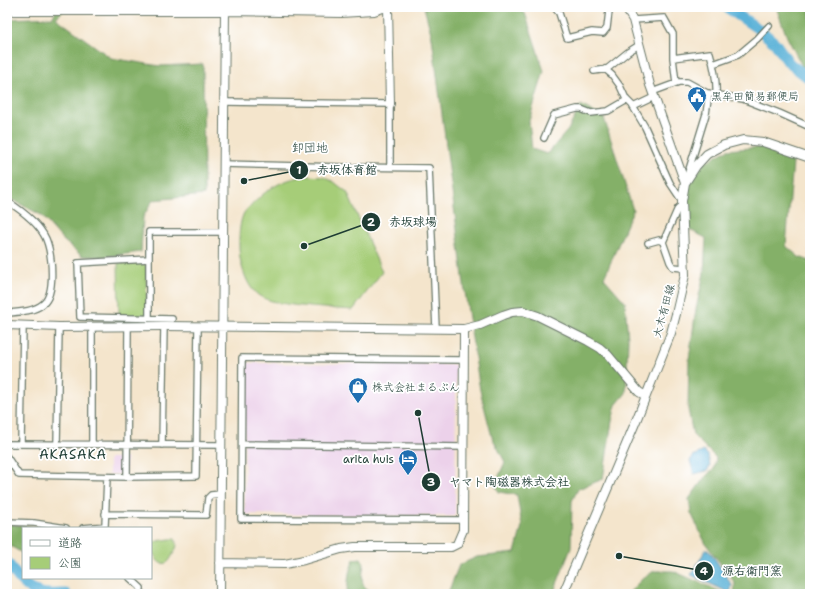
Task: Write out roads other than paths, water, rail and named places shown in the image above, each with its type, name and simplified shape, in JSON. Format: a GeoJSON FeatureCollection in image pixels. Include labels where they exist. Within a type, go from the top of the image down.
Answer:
{"type":"FeatureCollection","features":[{"type":"Feature","properties":{"kind":"street"},"geometry":{"type":"LineString","coordinates":[[7,11],[225,9],[341,13],[374,11],[387,7],[390,167]]}},
{"type":"Feature","properties":{"kind":"street"},"geometry":{"type":"LineString","coordinates":[[554,7],[559,13],[567,38],[592,32],[603,33],[607,28],[609,11],[613,7]]}},
{"type":"Feature","properties":{"kind":"street"},"geometry":{"type":"LineString","coordinates":[[625,7],[633,20],[653,95],[685,183]]}},
{"type":"Feature","properties":{"kind":"street"},"geometry":{"type":"LineString","coordinates":[[220,594],[225,9]]}},
{"type":"Feature","properties":{"kind":"street"},"geometry":{"type":"LineString","coordinates":[[633,20],[664,18],[673,34],[673,58],[676,83]]}},
{"type":"Feature","properties":{"kind":"street"},"geometry":{"type":"LineString","coordinates":[[714,64],[738,55],[757,39],[767,27]]}},
{"type":"Feature","properties":{"kind":"street"},"geometry":{"type":"LineString","coordinates":[[594,71],[610,67],[628,52],[639,46]]}},
{"type":"Feature","properties":{"kind":"street"},"geometry":{"type":"LineString","coordinates":[[673,58],[710,53],[714,64],[716,94]]}},
{"type":"Feature","properties":{"kind":"street"},"geometry":{"type":"LineString","coordinates":[[605,69],[616,80],[645,127],[670,183],[682,203],[678,208],[663,242],[673,267],[684,268]]}},
{"type":"Feature","properties":{"kind":"street"},"geometry":{"type":"LineString","coordinates":[[633,107],[676,83],[687,82],[709,93],[743,100],[779,113],[810,127]]}},
{"type":"Feature","properties":{"kind":"street"},"geometry":{"type":"LineString","coordinates":[[685,183],[706,114],[709,93]]}},
{"type":"Feature","properties":{"kind":"street"},"geometry":{"type":"LineString","coordinates":[[544,138],[554,115],[577,109],[591,113],[608,111],[627,100]]}},
{"type":"Feature","properties":{"kind":"street"},"geometry":{"type":"LineString","coordinates":[[225,102],[390,104]]}},
{"type":"Feature","properties":{"kind":"street","name":"大木有田線"},"geometry":{"type":"LineString","coordinates":[[563,594],[671,333],[684,275],[682,203],[685,183],[696,166],[707,154],[724,145],[743,140],[763,142],[810,158]]}},
{"type":"Feature","properties":{"kind":"street"},"geometry":{"type":"LineString","coordinates":[[223,164],[429,168],[436,328]]}},
{"type":"Feature","properties":{"kind":"street"},"geometry":{"type":"LineString","coordinates":[[7,200],[31,219],[46,239],[52,272],[47,300],[42,305],[24,312],[7,313]]}},
{"type":"Feature","properties":{"kind":"street"},"geometry":{"type":"LineString","coordinates":[[149,318],[149,232],[223,232]]}},
{"type":"Feature","properties":{"kind":"street"},"geometry":{"type":"LineString","coordinates":[[648,243],[658,240],[663,242]]}},
{"type":"Feature","properties":{"kind":"street"},"geometry":{"type":"LineString","coordinates":[[149,260],[78,263],[80,317],[172,319]]}},
{"type":"Feature","properties":{"kind":"street"},"geometry":{"type":"LineString","coordinates":[[7,325],[59,327],[198,326],[464,329],[480,325],[512,312],[523,311],[538,316],[600,348],[608,355],[639,392],[646,396]]}},
{"type":"Feature","properties":{"kind":"street"},"geometry":{"type":"LineString","coordinates":[[21,443],[24,326]]}},
{"type":"Feature","properties":{"kind":"street"},"geometry":{"type":"LineString","coordinates":[[127,477],[128,326]]}},
{"type":"Feature","properties":{"kind":"street"},"geometry":{"type":"LineString","coordinates":[[162,445],[164,326]]}},
{"type":"Feature","properties":{"kind":"street"},"geometry":{"type":"LineString","coordinates":[[7,457],[19,475],[107,477],[196,476],[198,326]]}},
{"type":"Feature","properties":{"kind":"street"},"geometry":{"type":"LineString","coordinates":[[57,445],[59,327]]}},
{"type":"Feature","properties":{"kind":"street"},"geometry":{"type":"LineString","coordinates":[[92,327],[92,444]]}},
{"type":"Feature","properties":{"kind":"street"},"geometry":{"type":"LineString","coordinates":[[220,563],[285,564],[355,546],[451,547],[457,544],[463,530],[464,329]]}},
{"type":"Feature","properties":{"kind":"street"},"geometry":{"type":"LineString","coordinates":[[462,520],[241,519],[242,358],[464,360]]}},
{"type":"Feature","properties":{"kind":"street"},"geometry":{"type":"LineString","coordinates":[[7,444],[221,445]]}},
{"type":"Feature","properties":{"kind":"street"},"geometry":{"type":"LineString","coordinates":[[242,444],[463,447]]}},
{"type":"Feature","properties":{"kind":"street"},"geometry":{"type":"LineString","coordinates":[[94,527],[105,526],[107,477]]}},
{"type":"Feature","properties":{"kind":"street"},"geometry":{"type":"LineString","coordinates":[[7,492],[7,522],[34,523],[60,527]]}},
{"type":"Feature","properties":{"kind":"street"},"geometry":{"type":"LineString","coordinates":[[105,514],[206,515],[208,498],[211,495],[221,494]]}},
{"type":"Feature","properties":{"kind":"street"},"geometry":{"type":"LineString","coordinates":[[131,579],[140,585],[140,594]]}},
{"type":"Feature","properties":{"kind":"water"},"geometry":{"type":"Polygon","coordinates":[[[704,451],[708,455],[710,466],[707,471],[694,474],[690,461],[693,456],[704,451]]]}},
{"type":"Feature","properties":{"kind":"water"},"geometry":{"type":"Polygon","coordinates":[[[706,549],[711,553],[732,585],[730,593],[691,575],[706,549]]]}},
{"type":"Feature","properties":{"kind":"waterway"},"geometry":{"type":"LineString","coordinates":[[726,7],[760,30],[775,43],[789,63],[810,79]]}},
{"type":"Feature","properties":{"kind":"waterway"},"geometry":{"type":"LineString","coordinates":[[7,562],[17,576],[30,589],[44,594],[66,594]]}},
{"type":"Feature","properties":{"kind":"place","name":"黒牟田簡易郵便局"},"geometry":{"type":"Point","coordinates":[697,113]}},
{"type":"Feature","properties":{"kind":"place","name":"赤坂体育館"},"geometry":{"type":"Point","coordinates":[244,181]}},
{"type":"Feature","properties":{"kind":"place","name":"赤坂球場"},"geometry":{"type":"Point","coordinates":[304,246]}},
{"type":"Feature","properties":{"kind":"place","name":"株式会社まるぶん"},"geometry":{"type":"Point","coordinates":[358,404]}},
{"type":"Feature","properties":{"kind":"place","name":"ヤマト陶磁器株式会社"},"geometry":{"type":"Point","coordinates":[418,413]}},
{"type":"Feature","properties":{"kind":"place","name":"arita huis"},"geometry":{"type":"Point","coordinates":[408,476]}},
{"type":"Feature","properties":{"kind":"place","name":"源右衛門窯"},"geometry":{"type":"Point","coordinates":[619,556]}},
{"type":"Feature","properties":{"kind":"district","name":"卸団地"},"geometry":{"type":"Point","coordinates":[310,148]}},
{"type":"Feature","properties":{"kind":"district","name":"AKASAKA"},"geometry":{"type":"Point","coordinates":[73,454]}}]}
